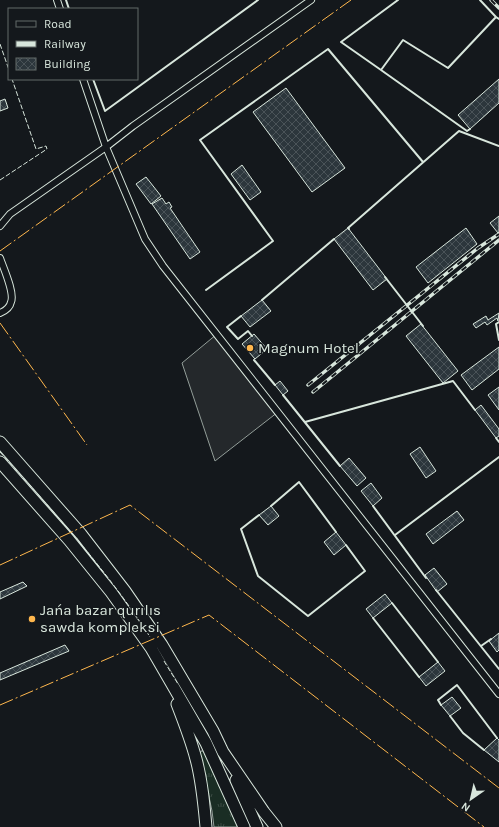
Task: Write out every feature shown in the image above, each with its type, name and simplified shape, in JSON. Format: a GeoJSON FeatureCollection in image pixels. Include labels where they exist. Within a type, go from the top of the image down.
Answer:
{"type":"FeatureCollection","features":[{"type":"Feature","properties":{"kind":"highway"},"geometry":{"type":"LineString","coordinates":[[0,442],[81,534],[126,591],[162,645],[213,731],[224,752],[257,827]]}},
{"type":"Feature","properties":{"kind":"highway"},"geometry":{"type":"LineString","coordinates":[[0,462],[69,540],[111,592],[150,648],[206,743],[244,827]]}},
{"type":"Feature","properties":{"kind":"highway"},"geometry":{"type":"LineString","coordinates":[[166,675],[191,741],[203,794],[206,827]]}},
{"type":"Feature","properties":{"kind":"highway"},"geometry":{"type":"LineString","coordinates":[[224,752],[264,812],[276,827]]}},
{"type":"Feature","properties":{"kind":"street"},"geometry":{"type":"LineString","coordinates":[[0,226],[10,214],[312,0]]}},
{"type":"Feature","properties":{"kind":"street"},"geometry":{"type":"LineString","coordinates":[[83,80],[106,147],[145,239],[163,266],[499,694]]}},
{"type":"Feature","properties":{"kind":"street"},"geometry":{"type":"LineString","coordinates":[[0,258],[12,294],[12,301],[8,307],[0,313]]}},
{"type":"Feature","properties":{"kind":"green space"},"geometry":{"type":"Polygon","coordinates":[[[201,751],[205,751],[238,827],[214,827],[200,754],[201,751]]]}},
{"type":"Feature","properties":{"kind":"shaded area"},"geometry":{"type":"Polygon","coordinates":[[[217,334],[278,412],[215,461],[182,363],[217,334]]]}},
{"type":"Feature","properties":{"kind":"building"},"geometry":{"type":"Polygon","coordinates":[[[499,79],[499,103],[470,129],[458,115],[499,79]]]}},
{"type":"Feature","properties":{"kind":"building"},"geometry":{"type":"Polygon","coordinates":[[[286,88],[345,168],[312,192],[253,112],[286,88]]]}},
{"type":"Feature","properties":{"kind":"building"},"geometry":{"type":"Polygon","coordinates":[[[5,99],[8,108],[0,111],[0,101],[5,99]]]}},
{"type":"Feature","properties":{"kind":"building"},"geometry":{"type":"Polygon","coordinates":[[[242,165],[261,192],[250,200],[231,174],[242,165]]]}},
{"type":"Feature","properties":{"kind":"building"},"geometry":{"type":"Polygon","coordinates":[[[146,177],[161,196],[151,204],[136,184],[146,177]]]}},
{"type":"Feature","properties":{"kind":"building"},"geometry":{"type":"Polygon","coordinates":[[[162,198],[166,204],[169,202],[172,207],[170,208],[200,252],[190,259],[152,204],[162,198]]]}},
{"type":"Feature","properties":{"kind":"building"},"geometry":{"type":"Polygon","coordinates":[[[499,216],[499,232],[498,233],[490,223],[499,216]]]}},
{"type":"Feature","properties":{"kind":"building"},"geometry":{"type":"Polygon","coordinates":[[[348,228],[387,279],[373,290],[334,239],[348,228]]]}},
{"type":"Feature","properties":{"kind":"building"},"geometry":{"type":"Polygon","coordinates":[[[466,228],[477,244],[428,283],[416,267],[466,228]]]}},
{"type":"Feature","properties":{"kind":"building"},"geometry":{"type":"Polygon","coordinates":[[[262,300],[271,311],[250,327],[241,316],[262,300]]]}},
{"type":"Feature","properties":{"kind":"building"},"geometry":{"type":"Polygon","coordinates":[[[499,313],[498,321],[497,318],[487,325],[485,322],[476,328],[473,324],[486,316],[488,320],[499,313]]]}},
{"type":"Feature","properties":{"kind":"building"},"geometry":{"type":"Polygon","coordinates":[[[421,324],[458,371],[443,383],[406,336],[421,324]]]}},
{"type":"Feature","properties":{"kind":"building"},"geometry":{"type":"Polygon","coordinates":[[[254,334],[267,349],[255,359],[242,344],[254,334]]]}},
{"type":"Feature","properties":{"kind":"building"},"geometry":{"type":"Polygon","coordinates":[[[499,347],[499,369],[472,390],[461,375],[499,347]]]}},
{"type":"Feature","properties":{"kind":"building"},"geometry":{"type":"Polygon","coordinates":[[[280,381],[288,391],[283,395],[275,385],[280,381]]]}},
{"type":"Feature","properties":{"kind":"building"},"geometry":{"type":"Polygon","coordinates":[[[499,387],[499,410],[488,395],[499,387]]]}},
{"type":"Feature","properties":{"kind":"building"},"geometry":{"type":"Polygon","coordinates":[[[481,405],[499,429],[499,436],[496,438],[475,410],[481,405]]]}},
{"type":"Feature","properties":{"kind":"building"},"geometry":{"type":"Polygon","coordinates":[[[420,447],[436,471],[426,478],[410,454],[420,447]]]}},
{"type":"Feature","properties":{"kind":"building"},"geometry":{"type":"Polygon","coordinates":[[[349,458],[366,478],[357,486],[340,466],[349,458]]]}},
{"type":"Feature","properties":{"kind":"building"},"geometry":{"type":"Polygon","coordinates":[[[371,483],[382,498],[373,506],[361,491],[371,483]]]}},
{"type":"Feature","properties":{"kind":"building"},"geometry":{"type":"Polygon","coordinates":[[[271,506],[279,516],[268,525],[259,515],[271,506]]]}},
{"type":"Feature","properties":{"kind":"building"},"geometry":{"type":"Polygon","coordinates":[[[457,511],[464,520],[433,544],[426,534],[457,511]]]}},
{"type":"Feature","properties":{"kind":"building"},"geometry":{"type":"Polygon","coordinates":[[[336,532],[346,545],[334,555],[324,542],[336,532]]]}},
{"type":"Feature","properties":{"kind":"building"},"geometry":{"type":"Polygon","coordinates":[[[434,568],[447,584],[437,592],[425,575],[434,568]]]}},
{"type":"Feature","properties":{"kind":"building"},"geometry":{"type":"Polygon","coordinates":[[[23,582],[27,586],[0,599],[0,592],[23,582]]]}},
{"type":"Feature","properties":{"kind":"building"},"geometry":{"type":"Polygon","coordinates":[[[385,594],[392,603],[373,618],[366,609],[385,594]]]}},
{"type":"Feature","properties":{"kind":"building"},"geometry":{"type":"Polygon","coordinates":[[[499,633],[499,650],[497,652],[489,641],[499,633]]]}},
{"type":"Feature","properties":{"kind":"building"},"geometry":{"type":"Polygon","coordinates":[[[65,645],[69,651],[0,680],[0,673],[65,645]]]}},
{"type":"Feature","properties":{"kind":"building"},"geometry":{"type":"Polygon","coordinates":[[[438,662],[445,671],[426,686],[419,677],[438,662]]]}},
{"type":"Feature","properties":{"kind":"building"},"geometry":{"type":"Polygon","coordinates":[[[452,697],[461,708],[450,716],[441,705],[452,697]]]}},
{"type":"Feature","properties":{"kind":"building"},"geometry":{"type":"Polygon","coordinates":[[[497,738],[499,740],[499,762],[484,750],[497,738]]]}},
{"type":"Feature","properties":{"kind":"railway"},"geometry":{"type":"LineString","coordinates":[[491,0],[499,8]]}},
{"type":"Feature","properties":{"kind":"railway"},"geometry":{"type":"LineString","coordinates":[[308,385],[478,248],[499,234]]}},
{"type":"Feature","properties":{"kind":"railway"},"geometry":{"type":"LineString","coordinates":[[313,392],[499,240]]}},
{"type":"Feature","properties":{"kind":"fence"},"geometry":{"type":"LineString","coordinates":[[0,44],[8,67]]}},
{"type":"Feature","properties":{"kind":"fence"},"geometry":{"type":"LineString","coordinates":[[0,180],[47,149],[46,146],[36,149],[12,80]]}},
{"type":"Feature","properties":{"kind":"fence"},"geometry":{"type":"LineString","coordinates":[[0,452],[98,565],[150,637]]}},
{"type":"Feature","properties":{"kind":"fence"},"geometry":{"type":"LineString","coordinates":[[164,661],[178,684]]}},
{"type":"Feature","properties":{"kind":"wall"},"geometry":{"type":"LineString","coordinates":[[66,0],[69,8]]}},
{"type":"Feature","properties":{"kind":"wall"},"geometry":{"type":"LineString","coordinates":[[93,80],[105,111],[258,0]]}},
{"type":"Feature","properties":{"kind":"wall"},"geometry":{"type":"LineString","coordinates":[[381,70],[341,42],[398,0]]}},
{"type":"Feature","properties":{"kind":"wall"},"geometry":{"type":"LineString","coordinates":[[480,0],[496,17]]}},
{"type":"Feature","properties":{"kind":"wall"},"geometry":{"type":"LineString","coordinates":[[470,129],[467,131],[381,70],[403,40],[448,68],[496,17],[499,19]]}},
{"type":"Feature","properties":{"kind":"wall"},"geometry":{"type":"LineString","coordinates":[[206,290],[273,241],[200,140],[328,49],[423,162]]}},
{"type":"Feature","properties":{"kind":"wall"},"geometry":{"type":"LineString","coordinates":[[349,229],[348,228],[459,131],[499,146]]}},
{"type":"Feature","properties":{"kind":"wall"},"geometry":{"type":"LineString","coordinates":[[262,300],[334,239]]}},
{"type":"Feature","properties":{"kind":"wall"},"geometry":{"type":"LineString","coordinates":[[385,277],[423,326]]}},
{"type":"Feature","properties":{"kind":"wall"},"geometry":{"type":"LineString","coordinates":[[241,316],[227,327],[238,339],[248,331],[252,336]]}},
{"type":"Feature","properties":{"kind":"wall"},"geometry":{"type":"LineString","coordinates":[[499,322],[496,324],[499,340]]}},
{"type":"Feature","properties":{"kind":"wall"},"geometry":{"type":"LineString","coordinates":[[254,360],[275,385]]}},
{"type":"Feature","properties":{"kind":"wall"},"geometry":{"type":"LineString","coordinates":[[305,422],[453,381],[475,410]]}},
{"type":"Feature","properties":{"kind":"wall"},"geometry":{"type":"LineString","coordinates":[[283,395],[340,466]]}},
{"type":"Feature","properties":{"kind":"wall"},"geometry":{"type":"LineString","coordinates":[[496,438],[499,442]]}},
{"type":"Feature","properties":{"kind":"wall"},"geometry":{"type":"LineString","coordinates":[[395,535],[499,457]]}},
{"type":"Feature","properties":{"kind":"wall"},"geometry":{"type":"LineString","coordinates":[[271,506],[299,482],[336,532]]}},
{"type":"Feature","properties":{"kind":"wall"},"geometry":{"type":"LineString","coordinates":[[373,506],[426,578]]}},
{"type":"Feature","properties":{"kind":"wall"},"geometry":{"type":"LineString","coordinates":[[259,515],[241,529],[258,576],[308,616],[365,571],[346,545]]}},
{"type":"Feature","properties":{"kind":"wall"},"geometry":{"type":"LineString","coordinates":[[436,590],[499,669]]}},
{"type":"Feature","properties":{"kind":"wall"},"geometry":{"type":"LineString","coordinates":[[392,603],[438,662]]}},
{"type":"Feature","properties":{"kind":"wall"},"geometry":{"type":"LineString","coordinates":[[373,618],[419,677]]}},
{"type":"Feature","properties":{"kind":"wall"},"geometry":{"type":"LineString","coordinates":[[481,646],[491,639]]}},
{"type":"Feature","properties":{"kind":"wall"},"geometry":{"type":"LineString","coordinates":[[441,705],[438,700],[457,685],[497,738]]}},
{"type":"Feature","properties":{"kind":"wall"},"geometry":{"type":"LineString","coordinates":[[450,716],[463,733],[484,750]]}},
{"type":"Feature","properties":{"kind":"power"},"geometry":{"type":"LineString","coordinates":[[0,251],[351,0]]}},
{"type":"Feature","properties":{"kind":"power"},"geometry":{"type":"LineString","coordinates":[[0,323],[87,445]]}},
{"type":"Feature","properties":{"kind":"power"},"geometry":{"type":"LineString","coordinates":[[0,565],[130,505],[499,788]]}},
{"type":"Feature","properties":{"kind":"power"},"geometry":{"type":"LineString","coordinates":[[0,705],[209,615],[484,827]]}},
{"type":"Feature","properties":{"kind":"place","name":"Magnum Hotel"},"geometry":{"type":"Point","coordinates":[250,348]}},
{"type":"Feature","properties":{"kind":"place","name":"Jańa bazar qurılıs sawda kompleksi"},"geometry":{"type":"Point","coordinates":[32,619]}}]}
